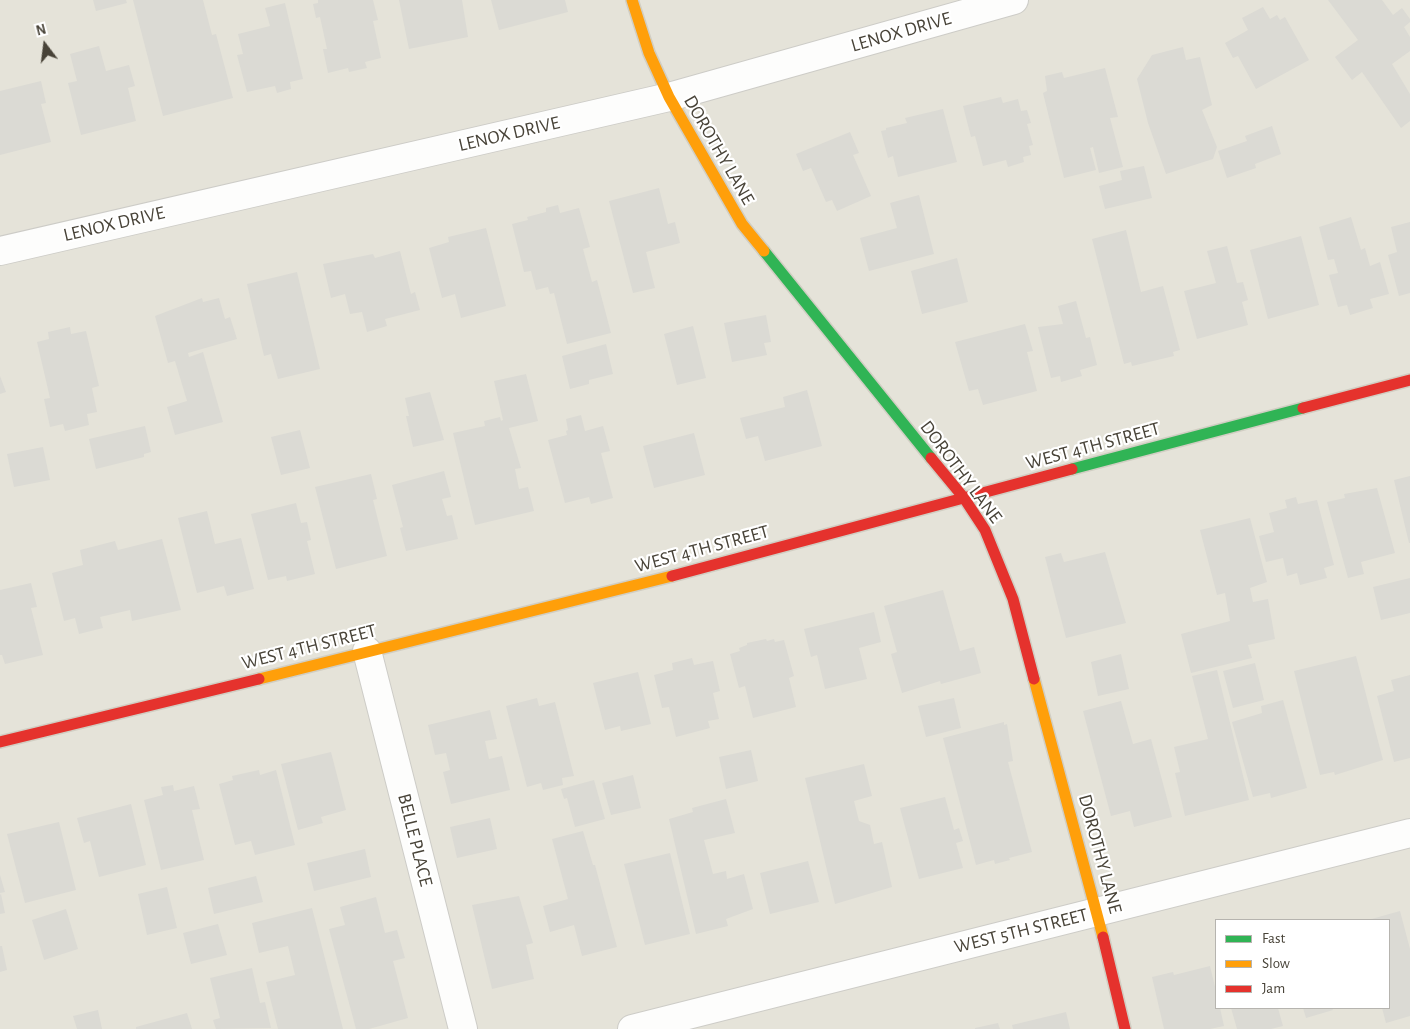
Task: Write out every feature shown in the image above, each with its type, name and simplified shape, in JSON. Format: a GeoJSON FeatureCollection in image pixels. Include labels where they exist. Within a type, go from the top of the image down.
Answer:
{"type":"FeatureCollection","features":[{"type":"Feature","properties":{"kind":"street","name":"DOROTHY LANE"},"geometry":{"type":"LineString","coordinates":[[632,0],[649,54],[669,98],[742,224],[964,498],[985,530],[1013,599],[1097,912],[1125,1029]]}},
{"type":"Feature","properties":{"kind":"street","name":"LENOX DRIVE"},"geometry":{"type":"LineString","coordinates":[[0,251],[669,98],[1014,0]]}},
{"type":"Feature","properties":{"kind":"street","name":"WEST 4TH STREET"},"geometry":{"type":"LineString","coordinates":[[0,742],[583,598],[1410,380]]}},
{"type":"Feature","properties":{"kind":"street","name":"BELLE PLACE"},"geometry":{"type":"LineString","coordinates":[[366,651],[463,1029]]}},
{"type":"Feature","properties":{"kind":"street","name":"WEST 5TH STREET"},"geometry":{"type":"LineString","coordinates":[[632,1029],[1410,833]]}},
{"type":"Feature","properties":{"kind":"shaded area"},"geometry":{"type":"Polygon","coordinates":[[[0,0],[1410,0],[1410,1029],[0,1029],[0,0]]]}},
{"type":"Feature","properties":{"kind":"building"},"geometry":{"type":"Polygon","coordinates":[[[93,0],[126,0],[127,3],[96,11],[93,0]]]}},
{"type":"Feature","properties":{"kind":"building"},"geometry":{"type":"Polygon","coordinates":[[[133,0],[203,0],[212,35],[216,34],[233,98],[163,116],[133,0]]]}},
{"type":"Feature","properties":{"kind":"building"},"geometry":{"type":"Polygon","coordinates":[[[318,0],[373,0],[378,20],[373,21],[381,58],[365,62],[367,68],[349,72],[348,68],[328,73],[323,49],[327,49],[320,17],[316,18],[313,4],[318,3],[318,0]]]}},
{"type":"Feature","properties":{"kind":"building"},"geometry":{"type":"Polygon","coordinates":[[[399,0],[462,0],[468,37],[409,49],[399,0]]]}},
{"type":"Feature","properties":{"kind":"building"},"geometry":{"type":"Polygon","coordinates":[[[491,0],[565,0],[568,12],[499,30],[491,0]]]}},
{"type":"Feature","properties":{"kind":"building"},"geometry":{"type":"Polygon","coordinates":[[[1328,0],[1382,0],[1393,15],[1402,8],[1410,19],[1410,22],[1404,27],[1410,37],[1410,51],[1392,64],[1410,94],[1410,121],[1401,128],[1362,72],[1352,80],[1335,57],[1358,40],[1328,0]]]}},
{"type":"Feature","properties":{"kind":"building"},"geometry":{"type":"Polygon","coordinates":[[[285,3],[303,79],[290,82],[291,89],[277,93],[275,86],[247,92],[237,55],[243,54],[238,34],[270,26],[265,8],[285,3]]]}},
{"type":"Feature","properties":{"kind":"building"},"geometry":{"type":"Polygon","coordinates":[[[1263,7],[1270,19],[1277,15],[1280,20],[1285,17],[1309,60],[1256,89],[1238,56],[1233,58],[1225,43],[1248,30],[1242,18],[1263,7]]]}},
{"type":"Feature","properties":{"kind":"building"},"geometry":{"type":"Polygon","coordinates":[[[99,46],[106,71],[129,65],[135,86],[128,88],[136,121],[81,135],[68,83],[77,81],[70,54],[99,46]]]}},
{"type":"Feature","properties":{"kind":"building"},"geometry":{"type":"Polygon","coordinates":[[[1183,47],[1186,60],[1200,57],[1212,105],[1202,110],[1217,147],[1213,159],[1166,174],[1148,123],[1137,79],[1152,55],[1183,47]]]}},
{"type":"Feature","properties":{"kind":"building"},"geometry":{"type":"Polygon","coordinates":[[[1105,68],[1118,117],[1110,118],[1123,167],[1099,173],[1093,147],[1090,148],[1096,170],[1064,178],[1043,93],[1047,91],[1045,76],[1062,72],[1064,78],[1105,68]]]}},
{"type":"Feature","properties":{"kind":"building"},"geometry":{"type":"Polygon","coordinates":[[[41,81],[46,103],[41,104],[51,142],[0,155],[0,91],[41,81]]]}},
{"type":"Feature","properties":{"kind":"building"},"geometry":{"type":"Polygon","coordinates":[[[1001,97],[1003,103],[1018,99],[1021,111],[1027,110],[1031,123],[1027,124],[1033,145],[1029,146],[1031,155],[1023,157],[1024,162],[1008,167],[1006,160],[983,166],[975,136],[971,137],[963,106],[1001,97]]]}},
{"type":"Feature","properties":{"kind":"building"},"geometry":{"type":"Polygon","coordinates":[[[943,109],[957,162],[898,177],[893,156],[888,158],[881,131],[907,123],[905,118],[943,109]]]}},
{"type":"Feature","properties":{"kind":"building"},"geometry":{"type":"Polygon","coordinates":[[[1272,126],[1281,154],[1255,164],[1256,168],[1227,178],[1218,151],[1247,141],[1245,136],[1272,126]]]}},
{"type":"Feature","properties":{"kind":"building"},"geometry":{"type":"Polygon","coordinates":[[[850,132],[859,153],[853,155],[871,196],[837,211],[832,200],[826,202],[811,168],[803,171],[796,154],[850,132]]]}},
{"type":"Feature","properties":{"kind":"building"},"geometry":{"type":"Polygon","coordinates":[[[1144,166],[1152,198],[1105,209],[1099,186],[1122,180],[1120,171],[1144,166]]]}},
{"type":"Feature","properties":{"kind":"building"},"geometry":{"type":"Polygon","coordinates":[[[659,188],[668,224],[675,222],[680,243],[646,252],[655,288],[633,293],[609,201],[659,188]]]}},
{"type":"Feature","properties":{"kind":"building"},"geometry":{"type":"Polygon","coordinates":[[[919,195],[934,254],[869,271],[860,238],[897,228],[890,203],[919,195]]]}},
{"type":"Feature","properties":{"kind":"building"},"geometry":{"type":"Polygon","coordinates":[[[558,205],[560,213],[579,208],[590,247],[583,249],[592,282],[597,280],[611,333],[567,344],[554,293],[550,294],[548,287],[536,290],[531,271],[524,272],[512,224],[528,220],[527,217],[546,212],[546,208],[558,205]]]}},
{"type":"Feature","properties":{"kind":"building"},"geometry":{"type":"Polygon","coordinates":[[[1351,217],[1361,250],[1365,248],[1370,266],[1380,262],[1389,294],[1370,299],[1373,308],[1350,315],[1347,305],[1338,307],[1329,275],[1338,273],[1334,259],[1328,260],[1319,227],[1351,217]]]}},
{"type":"Feature","properties":{"kind":"building"},"geometry":{"type":"Polygon","coordinates":[[[1410,222],[1410,293],[1399,296],[1388,255],[1397,252],[1391,227],[1410,222]]]}},
{"type":"Feature","properties":{"kind":"building"},"geometry":{"type":"Polygon","coordinates":[[[486,228],[506,306],[461,318],[455,294],[442,298],[429,248],[449,242],[448,237],[486,228]]]}},
{"type":"Feature","properties":{"kind":"building"},"geometry":{"type":"Polygon","coordinates":[[[1126,230],[1141,292],[1163,286],[1180,350],[1173,352],[1174,356],[1132,366],[1131,362],[1124,364],[1092,239],[1126,230]]]}},
{"type":"Feature","properties":{"kind":"building"},"geometry":{"type":"Polygon","coordinates":[[[1301,236],[1319,305],[1268,319],[1250,250],[1301,236]]]}},
{"type":"Feature","properties":{"kind":"building"},"geometry":{"type":"Polygon","coordinates":[[[1227,246],[1237,283],[1243,282],[1248,300],[1242,302],[1248,325],[1197,339],[1184,291],[1216,283],[1207,251],[1227,246]]]}},
{"type":"Feature","properties":{"kind":"building"},"geometry":{"type":"Polygon","coordinates":[[[400,251],[411,294],[415,292],[420,310],[385,319],[387,326],[367,332],[362,312],[350,314],[345,294],[331,298],[323,264],[373,254],[375,258],[400,251]]]}},
{"type":"Feature","properties":{"kind":"building"},"geometry":{"type":"Polygon","coordinates":[[[957,258],[968,302],[922,314],[911,271],[957,258]]]}},
{"type":"Feature","properties":{"kind":"building"},"geometry":{"type":"Polygon","coordinates":[[[297,272],[320,369],[278,379],[271,354],[264,356],[247,284],[297,272]]]}},
{"type":"Feature","properties":{"kind":"building"},"geometry":{"type":"Polygon","coordinates":[[[202,298],[203,302],[219,298],[225,319],[230,317],[237,339],[188,353],[189,357],[203,352],[223,422],[175,435],[167,407],[187,401],[175,361],[168,363],[155,316],[202,298]]]}},
{"type":"Feature","properties":{"kind":"building"},"geometry":{"type":"Polygon","coordinates":[[[1076,301],[1086,338],[1090,337],[1097,365],[1080,370],[1082,376],[1061,382],[1060,376],[1051,378],[1038,327],[1063,324],[1058,306],[1076,301]]]}},
{"type":"Feature","properties":{"kind":"building"},"geometry":{"type":"Polygon","coordinates":[[[766,315],[771,342],[764,343],[767,355],[732,362],[724,323],[766,315]]]}},
{"type":"Feature","properties":{"kind":"building"},"geometry":{"type":"Polygon","coordinates":[[[1025,324],[1033,351],[1027,352],[1037,391],[983,405],[978,389],[969,391],[955,342],[1025,324]]]}},
{"type":"Feature","properties":{"kind":"building"},"geometry":{"type":"Polygon","coordinates":[[[693,326],[706,378],[677,385],[664,334],[693,326]]]}},
{"type":"Feature","properties":{"kind":"building"},"geometry":{"type":"Polygon","coordinates":[[[70,327],[71,334],[86,331],[99,386],[92,388],[97,412],[87,414],[89,425],[65,431],[63,424],[50,427],[44,399],[50,398],[37,342],[49,339],[48,332],[70,327]]]}},
{"type":"Feature","properties":{"kind":"building"},"geometry":{"type":"Polygon","coordinates":[[[606,344],[613,374],[589,380],[589,384],[570,389],[562,356],[606,344]]]}},
{"type":"Feature","properties":{"kind":"building"},"geometry":{"type":"Polygon","coordinates":[[[526,374],[538,421],[509,428],[521,468],[515,469],[519,489],[528,487],[534,511],[475,525],[453,433],[485,426],[484,421],[500,417],[501,421],[503,420],[494,381],[526,374]]]}},
{"type":"Feature","properties":{"kind":"building"},"geometry":{"type":"Polygon","coordinates":[[[0,376],[6,392],[0,394],[0,376]]]}},
{"type":"Feature","properties":{"kind":"building"},"geometry":{"type":"Polygon","coordinates":[[[807,390],[822,446],[765,461],[758,436],[746,439],[740,418],[785,407],[783,397],[807,390]]]}},
{"type":"Feature","properties":{"kind":"building"},"geometry":{"type":"Polygon","coordinates":[[[430,392],[444,440],[413,447],[406,416],[409,416],[405,398],[430,392]]]}},
{"type":"Feature","properties":{"kind":"building"},"geometry":{"type":"Polygon","coordinates":[[[581,415],[585,431],[603,426],[610,451],[601,453],[613,498],[591,504],[589,497],[565,503],[548,440],[567,435],[566,419],[581,415]]]}},
{"type":"Feature","properties":{"kind":"building"},"geometry":{"type":"Polygon","coordinates":[[[145,426],[151,452],[144,454],[144,457],[96,469],[89,439],[145,426]]]}},
{"type":"Feature","properties":{"kind":"building"},"geometry":{"type":"Polygon","coordinates":[[[300,430],[310,468],[281,475],[271,437],[300,430]]]}},
{"type":"Feature","properties":{"kind":"building"},"geometry":{"type":"Polygon","coordinates":[[[694,433],[705,475],[654,488],[643,446],[694,433]]]}},
{"type":"Feature","properties":{"kind":"building"},"geometry":{"type":"Polygon","coordinates":[[[43,447],[50,480],[14,487],[7,454],[43,447]]]}},
{"type":"Feature","properties":{"kind":"building"},"geometry":{"type":"Polygon","coordinates":[[[444,471],[451,497],[442,499],[447,516],[452,515],[458,539],[406,551],[400,528],[403,527],[392,485],[444,471]]]}},
{"type":"Feature","properties":{"kind":"building"},"geometry":{"type":"Polygon","coordinates":[[[371,474],[377,499],[373,500],[387,556],[336,569],[315,487],[371,474]]]}},
{"type":"Feature","properties":{"kind":"building"},"geometry":{"type":"Polygon","coordinates":[[[1410,476],[1410,543],[1409,543],[1394,480],[1410,476]]]}},
{"type":"Feature","properties":{"kind":"building"},"geometry":{"type":"Polygon","coordinates":[[[1377,488],[1395,553],[1361,562],[1364,574],[1348,578],[1327,502],[1345,498],[1344,494],[1377,488]]]}},
{"type":"Feature","properties":{"kind":"building"},"geometry":{"type":"Polygon","coordinates":[[[1296,497],[1298,504],[1317,500],[1334,565],[1324,568],[1327,578],[1300,585],[1297,573],[1287,576],[1283,558],[1266,562],[1259,536],[1274,532],[1269,513],[1287,508],[1285,500],[1296,497]]]}},
{"type":"Feature","properties":{"kind":"building"},"geometry":{"type":"Polygon","coordinates":[[[296,503],[301,523],[307,522],[311,540],[307,541],[315,574],[287,581],[286,576],[268,580],[251,514],[296,503]]]}},
{"type":"Feature","properties":{"kind":"building"},"geometry":{"type":"Polygon","coordinates":[[[207,511],[215,544],[241,538],[254,589],[227,596],[224,586],[197,593],[178,518],[207,511]]]}},
{"type":"Feature","properties":{"kind":"building"},"geometry":{"type":"Polygon","coordinates":[[[1250,518],[1267,582],[1250,588],[1253,602],[1268,599],[1275,639],[1248,645],[1252,658],[1191,673],[1181,634],[1230,621],[1225,593],[1217,595],[1200,530],[1250,518]]]}},
{"type":"Feature","properties":{"kind":"building"},"geometry":{"type":"Polygon","coordinates":[[[162,539],[181,610],[132,621],[130,610],[100,617],[103,628],[79,634],[75,618],[64,621],[52,573],[83,565],[80,550],[115,541],[118,550],[162,539]]]}},
{"type":"Feature","properties":{"kind":"building"},"geometry":{"type":"Polygon","coordinates":[[[1105,552],[1126,623],[1066,638],[1045,557],[1061,553],[1064,562],[1105,552]]]}},
{"type":"Feature","properties":{"kind":"building"},"geometry":{"type":"Polygon","coordinates":[[[1410,578],[1410,613],[1381,620],[1373,587],[1410,578]]]}},
{"type":"Feature","properties":{"kind":"building"},"geometry":{"type":"Polygon","coordinates":[[[31,583],[37,607],[31,608],[43,655],[5,664],[2,655],[0,655],[0,590],[31,583]]]}},
{"type":"Feature","properties":{"kind":"building"},"geometry":{"type":"Polygon","coordinates":[[[943,590],[960,651],[974,647],[981,673],[941,684],[940,681],[902,693],[891,654],[897,652],[884,606],[943,590]]]}},
{"type":"Feature","properties":{"kind":"building"},"geometry":{"type":"Polygon","coordinates":[[[874,612],[881,642],[859,648],[867,679],[825,689],[817,655],[811,657],[804,629],[874,612]]]}},
{"type":"Feature","properties":{"kind":"building"},"geometry":{"type":"Polygon","coordinates":[[[766,639],[767,641],[774,639],[775,642],[784,640],[794,676],[789,678],[796,707],[753,718],[745,686],[739,688],[730,654],[740,651],[739,648],[747,645],[747,643],[766,639]]]}},
{"type":"Feature","properties":{"kind":"building"},"geometry":{"type":"Polygon","coordinates":[[[1121,654],[1129,689],[1098,696],[1091,662],[1121,654]]]}},
{"type":"Feature","properties":{"kind":"building"},"geometry":{"type":"Polygon","coordinates":[[[1356,656],[1383,760],[1335,775],[1334,772],[1320,775],[1294,671],[1356,656]]]}},
{"type":"Feature","properties":{"kind":"building"},"geometry":{"type":"Polygon","coordinates":[[[692,658],[694,665],[713,661],[720,691],[713,693],[719,719],[708,721],[710,728],[676,737],[669,707],[662,708],[654,675],[673,670],[672,663],[692,658]]]}},
{"type":"Feature","properties":{"kind":"building"},"geometry":{"type":"Polygon","coordinates":[[[1255,663],[1264,700],[1233,708],[1223,671],[1255,663]]]}},
{"type":"Feature","properties":{"kind":"building"},"geometry":{"type":"Polygon","coordinates":[[[1217,670],[1249,800],[1185,816],[1175,773],[1180,772],[1174,747],[1208,739],[1192,676],[1217,670]]]}},
{"type":"Feature","properties":{"kind":"building"},"geometry":{"type":"Polygon","coordinates":[[[638,672],[651,724],[621,731],[620,726],[605,730],[593,683],[638,672]]]}},
{"type":"Feature","properties":{"kind":"building"},"geometry":{"type":"Polygon","coordinates":[[[1410,675],[1410,758],[1394,762],[1377,696],[1394,691],[1391,680],[1410,675]]]}},
{"type":"Feature","properties":{"kind":"building"},"geometry":{"type":"Polygon","coordinates":[[[537,698],[539,706],[555,702],[574,776],[562,778],[563,785],[543,790],[541,783],[527,787],[506,706],[537,698]]]}},
{"type":"Feature","properties":{"kind":"building"},"geometry":{"type":"Polygon","coordinates":[[[954,698],[961,728],[926,737],[918,706],[954,698]]]}},
{"type":"Feature","properties":{"kind":"building"},"geometry":{"type":"Polygon","coordinates":[[[1283,700],[1307,788],[1271,798],[1270,793],[1253,797],[1232,722],[1262,713],[1261,706],[1283,700]]]}},
{"type":"Feature","properties":{"kind":"building"},"geometry":{"type":"Polygon","coordinates":[[[1121,701],[1133,744],[1151,739],[1172,817],[1134,827],[1130,811],[1111,816],[1083,711],[1121,701]]]}},
{"type":"Feature","properties":{"kind":"building"},"geometry":{"type":"Polygon","coordinates":[[[490,710],[497,739],[485,741],[489,759],[502,756],[510,790],[451,804],[443,772],[450,770],[446,753],[435,755],[428,725],[490,710]]]}},
{"type":"Feature","properties":{"kind":"building"},"geometry":{"type":"Polygon","coordinates":[[[1004,722],[1004,725],[1007,724],[1013,761],[1008,762],[1032,852],[995,864],[994,860],[976,865],[943,738],[1004,722]]]}},
{"type":"Feature","properties":{"kind":"building"},"geometry":{"type":"Polygon","coordinates":[[[751,750],[758,781],[726,789],[719,757],[751,750]]]}},
{"type":"Feature","properties":{"kind":"building"},"geometry":{"type":"Polygon","coordinates":[[[331,752],[346,810],[321,817],[323,823],[298,830],[281,764],[331,752]]]}},
{"type":"Feature","properties":{"kind":"building"},"geometry":{"type":"Polygon","coordinates":[[[864,764],[872,796],[854,801],[859,821],[870,825],[874,844],[882,842],[892,887],[835,904],[805,778],[864,764]]]}},
{"type":"Feature","properties":{"kind":"building"},"geometry":{"type":"Polygon","coordinates":[[[259,770],[260,775],[276,770],[295,845],[255,855],[251,841],[235,845],[219,784],[233,780],[232,776],[259,770]]]}},
{"type":"Feature","properties":{"kind":"building"},"geometry":{"type":"Polygon","coordinates":[[[633,775],[641,808],[611,815],[602,783],[633,775]]]}},
{"type":"Feature","properties":{"kind":"building"},"geometry":{"type":"Polygon","coordinates":[[[594,780],[605,819],[575,827],[567,798],[564,799],[561,789],[594,780]]]}},
{"type":"Feature","properties":{"kind":"building"},"geometry":{"type":"Polygon","coordinates":[[[173,785],[174,791],[194,786],[200,809],[192,810],[204,860],[161,870],[144,800],[163,795],[161,787],[173,785]]]}},
{"type":"Feature","properties":{"kind":"building"},"geometry":{"type":"Polygon","coordinates":[[[945,797],[954,830],[959,828],[963,841],[956,843],[963,868],[919,879],[900,808],[945,797]]]}},
{"type":"Feature","properties":{"kind":"building"},"geometry":{"type":"Polygon","coordinates":[[[726,799],[735,833],[704,840],[713,874],[726,871],[727,879],[744,874],[753,909],[726,919],[728,926],[696,934],[669,819],[693,812],[692,808],[726,799]]]}},
{"type":"Feature","properties":{"kind":"building"},"geometry":{"type":"Polygon","coordinates":[[[131,804],[146,865],[99,877],[90,841],[84,843],[77,818],[131,804]]]}},
{"type":"Feature","properties":{"kind":"building"},"geometry":{"type":"Polygon","coordinates":[[[490,818],[497,849],[457,858],[450,827],[490,818]]]}},
{"type":"Feature","properties":{"kind":"building"},"geometry":{"type":"Polygon","coordinates":[[[59,822],[76,890],[25,903],[7,834],[59,822]]]}},
{"type":"Feature","properties":{"kind":"building"},"geometry":{"type":"Polygon","coordinates":[[[583,831],[593,865],[595,865],[617,947],[582,956],[574,925],[550,932],[543,906],[568,899],[552,839],[583,831]]]}},
{"type":"Feature","properties":{"kind":"building"},"geometry":{"type":"Polygon","coordinates":[[[365,849],[371,877],[314,891],[307,863],[365,849]]]}},
{"type":"Feature","properties":{"kind":"building"},"geometry":{"type":"Polygon","coordinates":[[[670,853],[690,934],[645,945],[624,864],[670,853]]]}},
{"type":"Feature","properties":{"kind":"building"},"geometry":{"type":"Polygon","coordinates":[[[808,861],[819,902],[770,914],[760,873],[808,861]]]}},
{"type":"Feature","properties":{"kind":"building"},"geometry":{"type":"Polygon","coordinates":[[[0,875],[5,892],[0,893],[0,875]]]}},
{"type":"Feature","properties":{"kind":"building"},"geometry":{"type":"Polygon","coordinates":[[[256,876],[263,902],[214,914],[208,888],[256,876]]]}},
{"type":"Feature","properties":{"kind":"building"},"geometry":{"type":"Polygon","coordinates":[[[167,887],[177,928],[147,935],[138,894],[167,887]]]}},
{"type":"Feature","properties":{"kind":"building"},"geometry":{"type":"Polygon","coordinates":[[[0,895],[5,913],[0,914],[0,895]]]}},
{"type":"Feature","properties":{"kind":"building"},"geometry":{"type":"Polygon","coordinates":[[[519,896],[533,943],[526,945],[534,979],[492,989],[472,905],[519,896]]]}},
{"type":"Feature","properties":{"kind":"building"},"geometry":{"type":"Polygon","coordinates":[[[376,897],[385,933],[397,930],[405,958],[393,961],[408,1018],[369,1029],[356,1029],[329,929],[345,925],[340,907],[376,897]]]}},
{"type":"Feature","properties":{"kind":"building"},"geometry":{"type":"Polygon","coordinates":[[[312,908],[343,1029],[278,1029],[266,982],[295,975],[288,946],[259,953],[252,923],[312,908]]]}},
{"type":"Feature","properties":{"kind":"building"},"geometry":{"type":"Polygon","coordinates":[[[66,909],[78,949],[44,960],[32,920],[66,909]]]}},
{"type":"Feature","properties":{"kind":"building"},"geometry":{"type":"Polygon","coordinates":[[[1400,911],[1410,949],[1410,1016],[1386,1023],[1382,1009],[1390,1009],[1390,919],[1372,919],[1400,911]]]}},
{"type":"Feature","properties":{"kind":"building"},"geometry":{"type":"Polygon","coordinates":[[[218,924],[227,955],[191,964],[183,933],[218,924]]]}},
{"type":"Feature","properties":{"kind":"building"},"geometry":{"type":"Polygon","coordinates":[[[0,946],[2,946],[7,970],[0,972],[0,946]]]}},
{"type":"Feature","properties":{"kind":"building"},"geometry":{"type":"Polygon","coordinates":[[[1210,966],[1215,987],[1215,1009],[1220,1009],[1224,1026],[1210,1029],[1164,1029],[1152,977],[1173,972],[1174,975],[1210,966]]]}},
{"type":"Feature","properties":{"kind":"building"},"geometry":{"type":"Polygon","coordinates":[[[252,968],[260,1003],[265,1002],[271,1028],[216,1029],[213,1020],[220,1018],[210,978],[252,968]]]}},
{"type":"Feature","properties":{"kind":"building"},"geometry":{"type":"Polygon","coordinates":[[[1231,1009],[1278,1009],[1283,1026],[1271,1029],[1237,1029],[1231,1009]]]}},
{"type":"Feature","properties":{"kind":"building"},"geometry":{"type":"Polygon","coordinates":[[[1303,1009],[1333,1010],[1306,1018],[1303,1009]]]}},
{"type":"Feature","properties":{"kind":"building"},"geometry":{"type":"Polygon","coordinates":[[[98,1010],[102,1029],[77,1029],[73,1016],[98,1010]]]}},
{"type":"Feature","properties":{"kind":"building"},"geometry":{"type":"Polygon","coordinates":[[[1066,1012],[1070,1029],[1013,1029],[1012,1025],[1066,1012]]]}},
{"type":"Feature","properties":{"kind":"building"},"geometry":{"type":"Polygon","coordinates":[[[187,1013],[192,1029],[136,1029],[136,1027],[187,1013]]]}},
{"type":"Feature","properties":{"kind":"building"},"geometry":{"type":"Polygon","coordinates":[[[998,1023],[1000,1029],[975,1029],[975,1028],[998,1023]]]}},
{"type":"Feature","properties":{"kind":"traffic: fast"},"geometry":{"type":"LineString","coordinates":[[764,251],[931,458]]}},
{"type":"Feature","properties":{"kind":"traffic: fast"},"geometry":{"type":"LineString","coordinates":[[1072,469],[1303,408]]}},
{"type":"Feature","properties":{"kind":"traffic: slow"},"geometry":{"type":"LineString","coordinates":[[632,0],[649,53],[669,97],[742,224],[764,251]]}},
{"type":"Feature","properties":{"kind":"traffic: slow"},"geometry":{"type":"LineString","coordinates":[[259,679],[672,576]]}},
{"type":"Feature","properties":{"kind":"traffic: slow"},"geometry":{"type":"LineString","coordinates":[[1034,679],[1103,937]]}},
{"type":"Feature","properties":{"kind":"traffic: jam"},"geometry":{"type":"LineString","coordinates":[[1303,408],[1410,380]]}},
{"type":"Feature","properties":{"kind":"traffic: jam"},"geometry":{"type":"LineString","coordinates":[[931,458],[964,498],[985,530],[1013,599],[1034,679]]}},
{"type":"Feature","properties":{"kind":"traffic: jam"},"geometry":{"type":"LineString","coordinates":[[672,576],[1072,469]]}},
{"type":"Feature","properties":{"kind":"traffic: jam"},"geometry":{"type":"LineString","coordinates":[[0,742],[259,679]]}},
{"type":"Feature","properties":{"kind":"traffic: jam"},"geometry":{"type":"LineString","coordinates":[[1103,937],[1125,1029]]}}]}
